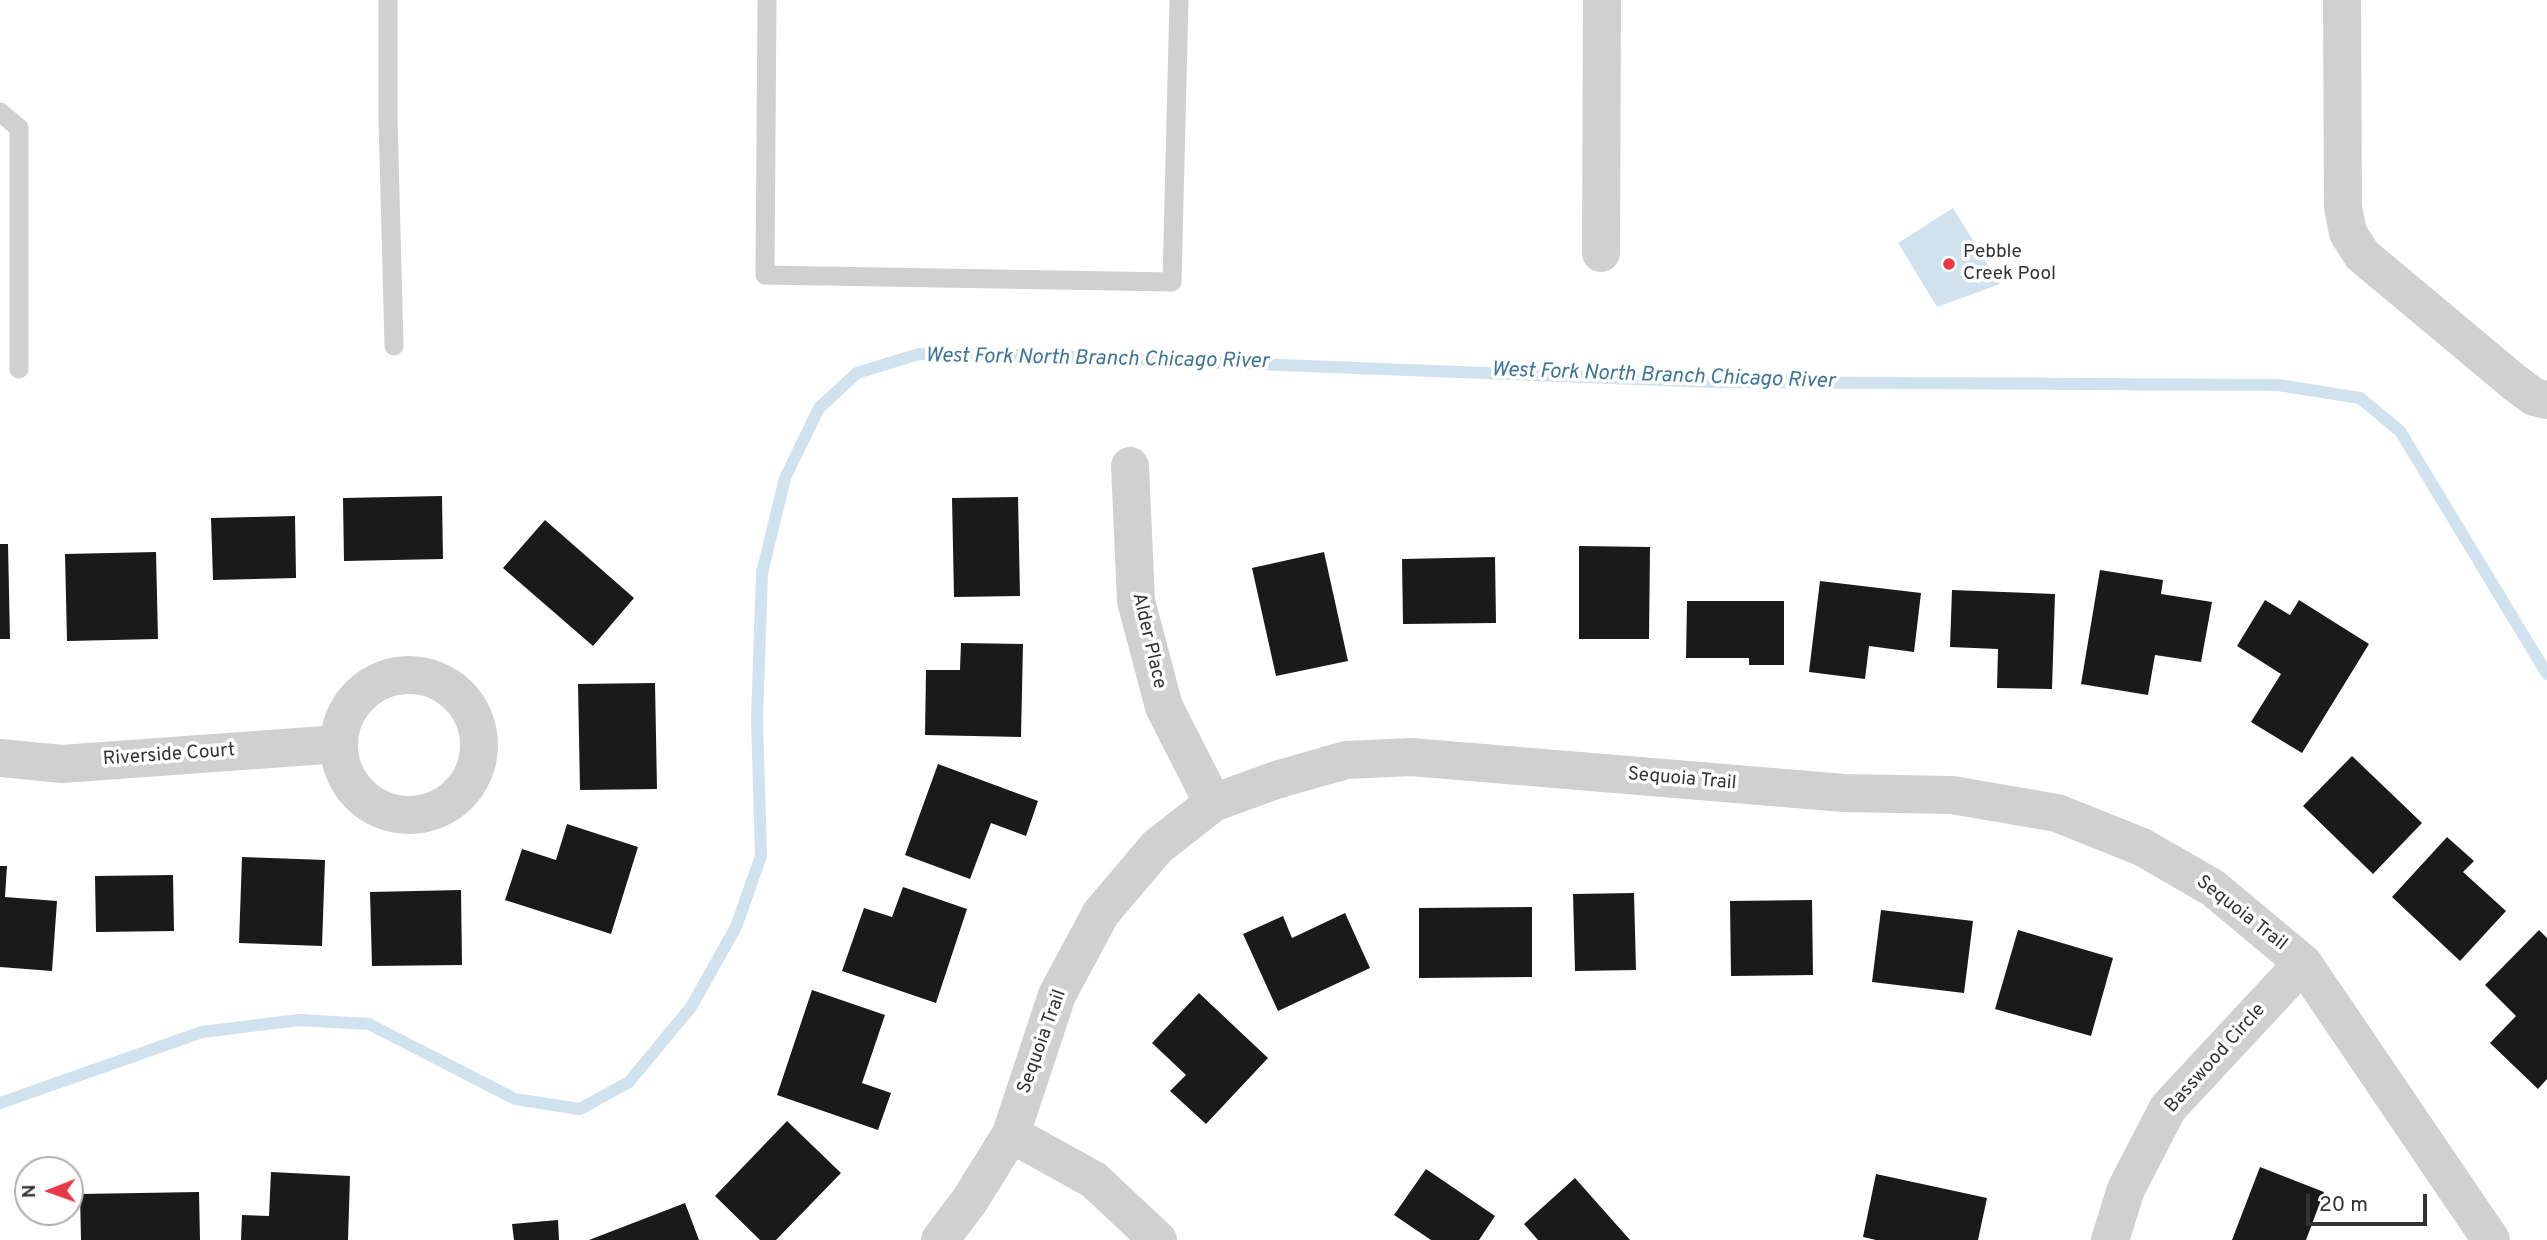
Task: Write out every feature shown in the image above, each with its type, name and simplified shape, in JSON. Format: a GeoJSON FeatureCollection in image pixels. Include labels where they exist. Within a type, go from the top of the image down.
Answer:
{"type":"FeatureCollection","features":[{"type":"Feature","properties":{"kind":"street"},"geometry":{"type":"LineString","coordinates":[[1601,253],[1602,0]]}},
{"type":"Feature","properties":{"kind":"street"},"geometry":{"type":"LineString","coordinates":[[2342,0],[2343,207],[2348,233],[2362,255],[2514,382],[2534,397],[2547,400]]}},
{"type":"Feature","properties":{"kind":"street","name":"Alder Place"},"geometry":{"type":"LineString","coordinates":[[1130,466],[1136,601],[1164,707],[1213,803]]}},
{"type":"Feature","properties":{"kind":"street","name":"Riverside Court"},"geometry":{"type":"LineString","coordinates":[[0,758],[62,764],[339,744]]}},
{"type":"Feature","properties":{"kind":"street","name":"Sequoia Trail"},"geometry":{"type":"LineString","coordinates":[[940,1240],[970,1200],[1011,1134],[1057,995],[1101,913],[1157,847],[1213,803],[1276,780],[1346,760],[1411,757],[1844,793],[1952,796],[2057,813],[2142,847],[2213,888],[2303,963],[2491,1240]]}},
{"type":"Feature","properties":{"kind":"street","name":"Basswood Circle"},"geometry":{"type":"LineString","coordinates":[[2110,1240],[2126,1189],[2168,1108],[2303,963]]}},
{"type":"Feature","properties":{"kind":"street"},"geometry":{"type":"LineString","coordinates":[[1011,1134],[1094,1180],[1158,1240]]}},
{"type":"Feature","properties":{"kind":"lane"},"geometry":{"type":"LineString","coordinates":[[388,0],[394,346]]}},
{"type":"Feature","properties":{"kind":"lane"},"geometry":{"type":"LineString","coordinates":[[766,0],[765,275],[1172,282],[1179,0]]}},
{"type":"Feature","properties":{"kind":"lane"},"geometry":{"type":"LineString","coordinates":[[0,112],[19,128],[19,369]]}},
{"type":"Feature","properties":{"kind":"water","name":"Pebble Creek Pool"},"geometry":{"type":"Polygon","coordinates":[[[1953,208],[2000,284],[1937,307],[1898,243],[1953,208]]]}},
{"type":"Feature","properties":{"kind":"building"},"geometry":{"type":"Polygon","coordinates":[[[442,496],[443,559],[344,561],[343,498],[442,496]]]}},
{"type":"Feature","properties":{"kind":"building"},"geometry":{"type":"Polygon","coordinates":[[[1018,497],[1020,596],[954,597],[952,498],[1018,497]]]}},
{"type":"Feature","properties":{"kind":"building"},"geometry":{"type":"Polygon","coordinates":[[[295,516],[296,578],[213,580],[211,518],[295,516]]]}},
{"type":"Feature","properties":{"kind":"building"},"geometry":{"type":"Polygon","coordinates":[[[545,520],[634,598],[593,646],[503,568],[545,520]]]}},
{"type":"Feature","properties":{"kind":"building"},"geometry":{"type":"Polygon","coordinates":[[[0,544],[8,544],[10,639],[0,639],[0,544]]]}},
{"type":"Feature","properties":{"kind":"building"},"geometry":{"type":"Polygon","coordinates":[[[1579,546],[1650,547],[1649,639],[1579,639],[1579,546]]]}},
{"type":"Feature","properties":{"kind":"building"},"geometry":{"type":"Polygon","coordinates":[[[156,552],[158,639],[67,641],[65,554],[156,552]]]}},
{"type":"Feature","properties":{"kind":"building"},"geometry":{"type":"Polygon","coordinates":[[[1324,552],[1348,661],[1276,676],[1252,568],[1324,552]]]}},
{"type":"Feature","properties":{"kind":"building"},"geometry":{"type":"Polygon","coordinates":[[[1495,557],[1496,623],[1403,624],[1402,559],[1495,557]]]}},
{"type":"Feature","properties":{"kind":"building"},"geometry":{"type":"Polygon","coordinates":[[[2100,570],[2163,580],[2161,594],[2212,602],[2201,662],[2155,655],[2148,695],[2081,684],[2100,570]]]}},
{"type":"Feature","properties":{"kind":"building"},"geometry":{"type":"Polygon","coordinates":[[[1820,581],[1921,593],[1914,652],[1869,646],[1865,679],[1809,672],[1820,581]]]}},
{"type":"Feature","properties":{"kind":"building"},"geometry":{"type":"Polygon","coordinates":[[[1952,590],[2055,594],[2052,689],[1997,688],[1998,649],[1950,647],[1952,590]]]}},
{"type":"Feature","properties":{"kind":"building"},"geometry":{"type":"Polygon","coordinates":[[[2265,600],[2290,615],[2299,600],[2369,644],[2302,753],[2251,722],[2281,674],[2237,646],[2265,600]]]}},
{"type":"Feature","properties":{"kind":"building"},"geometry":{"type":"Polygon","coordinates":[[[1687,601],[1784,601],[1784,665],[1749,665],[1749,658],[1686,658],[1687,601]]]}},
{"type":"Feature","properties":{"kind":"building"},"geometry":{"type":"Polygon","coordinates":[[[961,643],[1023,644],[1021,737],[925,735],[926,670],[960,670],[961,643]]]}},
{"type":"Feature","properties":{"kind":"building"},"geometry":{"type":"Polygon","coordinates":[[[655,683],[657,789],[580,790],[578,684],[655,683]]]}},
{"type":"Feature","properties":{"kind":"building"},"geometry":{"type":"Polygon","coordinates":[[[2352,756],[2422,823],[2373,874],[2303,806],[2352,756]]]}},
{"type":"Feature","properties":{"kind":"building"},"geometry":{"type":"Polygon","coordinates":[[[938,764],[1038,801],[1026,836],[991,823],[970,879],[905,855],[938,764]]]}},
{"type":"Feature","properties":{"kind":"building"},"geometry":{"type":"Polygon","coordinates":[[[567,824],[638,847],[611,934],[505,900],[522,849],[556,860],[567,824]]]}},
{"type":"Feature","properties":{"kind":"building"},"geometry":{"type":"Polygon","coordinates":[[[2447,837],[2474,861],[2463,872],[2506,911],[2460,961],[2392,897],[2447,837]]]}},
{"type":"Feature","properties":{"kind":"building"},"geometry":{"type":"Polygon","coordinates":[[[242,857],[325,860],[322,946],[239,943],[242,857]]]}},
{"type":"Feature","properties":{"kind":"building"},"geometry":{"type":"Polygon","coordinates":[[[0,866],[7,866],[5,897],[57,901],[52,971],[0,967],[0,866]]]}},
{"type":"Feature","properties":{"kind":"building"},"geometry":{"type":"Polygon","coordinates":[[[173,875],[174,931],[96,932],[95,876],[173,875]]]}},
{"type":"Feature","properties":{"kind":"building"},"geometry":{"type":"Polygon","coordinates":[[[903,887],[967,909],[936,1003],[842,971],[864,908],[892,917],[903,887]]]}},
{"type":"Feature","properties":{"kind":"building"},"geometry":{"type":"Polygon","coordinates":[[[461,890],[462,965],[372,966],[370,892],[461,890]]]}},
{"type":"Feature","properties":{"kind":"building"},"geometry":{"type":"Polygon","coordinates":[[[1634,893],[1636,970],[1575,971],[1573,894],[1634,893]]]}},
{"type":"Feature","properties":{"kind":"building"},"geometry":{"type":"Polygon","coordinates":[[[1812,900],[1813,975],[1731,976],[1730,901],[1812,900]]]}},
{"type":"Feature","properties":{"kind":"building"},"geometry":{"type":"Polygon","coordinates":[[[1532,907],[1532,977],[1419,978],[1419,908],[1532,907]]]}},
{"type":"Feature","properties":{"kind":"building"},"geometry":{"type":"Polygon","coordinates":[[[1881,910],[1973,921],[1964,993],[1872,982],[1881,910]]]}},
{"type":"Feature","properties":{"kind":"building"},"geometry":{"type":"Polygon","coordinates":[[[1345,913],[1370,968],[1278,1011],[1243,934],[1283,916],[1292,938],[1345,913]]]}},
{"type":"Feature","properties":{"kind":"building"},"geometry":{"type":"Polygon","coordinates":[[[2018,930],[2113,958],[2091,1036],[1995,1009],[2018,930]]]}},
{"type":"Feature","properties":{"kind":"building"},"geometry":{"type":"Polygon","coordinates":[[[2539,930],[2547,938],[2547,1079],[2538,1089],[2490,1043],[2516,1016],[2485,985],[2539,930]]]}},
{"type":"Feature","properties":{"kind":"building"},"geometry":{"type":"Polygon","coordinates":[[[812,990],[885,1015],[862,1083],[891,1093],[878,1130],[777,1095],[812,990]]]}},
{"type":"Feature","properties":{"kind":"building"},"geometry":{"type":"Polygon","coordinates":[[[1199,993],[1268,1058],[1206,1124],[1170,1091],[1186,1075],[1152,1043],[1199,993]]]}},
{"type":"Feature","properties":{"kind":"building"},"geometry":{"type":"Polygon","coordinates":[[[787,1121],[841,1173],[776,1240],[760,1240],[715,1196],[787,1121]]]}},
{"type":"Feature","properties":{"kind":"building"},"geometry":{"type":"Polygon","coordinates":[[[2260,1167],[2324,1192],[2306,1240],[2232,1240],[2260,1167]]]}},
{"type":"Feature","properties":{"kind":"building"},"geometry":{"type":"Polygon","coordinates":[[[1426,1169],[1495,1216],[1479,1240],[1431,1240],[1394,1215],[1426,1169]]]}},
{"type":"Feature","properties":{"kind":"building"},"geometry":{"type":"Polygon","coordinates":[[[271,1172],[350,1176],[348,1240],[241,1240],[242,1215],[269,1216],[271,1172]]]}},
{"type":"Feature","properties":{"kind":"building"},"geometry":{"type":"Polygon","coordinates":[[[1876,1174],[1987,1198],[1978,1240],[1876,1240],[1863,1237],[1876,1174]]]}},
{"type":"Feature","properties":{"kind":"building"},"geometry":{"type":"Polygon","coordinates":[[[1575,1178],[1630,1240],[1538,1240],[1524,1224],[1575,1178]]]}},
{"type":"Feature","properties":{"kind":"building"},"geometry":{"type":"Polygon","coordinates":[[[199,1192],[200,1240],[81,1240],[84,1194],[199,1192]]]}},
{"type":"Feature","properties":{"kind":"building"},"geometry":{"type":"Polygon","coordinates":[[[685,1203],[699,1240],[589,1240],[685,1203]]]}},
{"type":"Feature","properties":{"kind":"building"},"geometry":{"type":"Polygon","coordinates":[[[558,1220],[559,1240],[514,1240],[512,1224],[558,1220]]]}},
{"type":"Feature","properties":{"kind":"waterway","name":"West Fork North Branch Chicago River"},"geometry":{"type":"LineString","coordinates":[[0,1103],[202,1032],[299,1020],[369,1024],[515,1099],[580,1109],[629,1082],[691,1007],[736,927],[761,856],[757,719],[762,573],[785,478],[819,408],[857,373],[919,354],[1027,355],[1712,382],[2278,385],[2360,398],[2400,431],[2547,674]]}},
{"type":"Feature","properties":{"kind":"place","name":"Pebble Creek Pool"},"geometry":{"type":"Point","coordinates":[1949,264]}}]}
